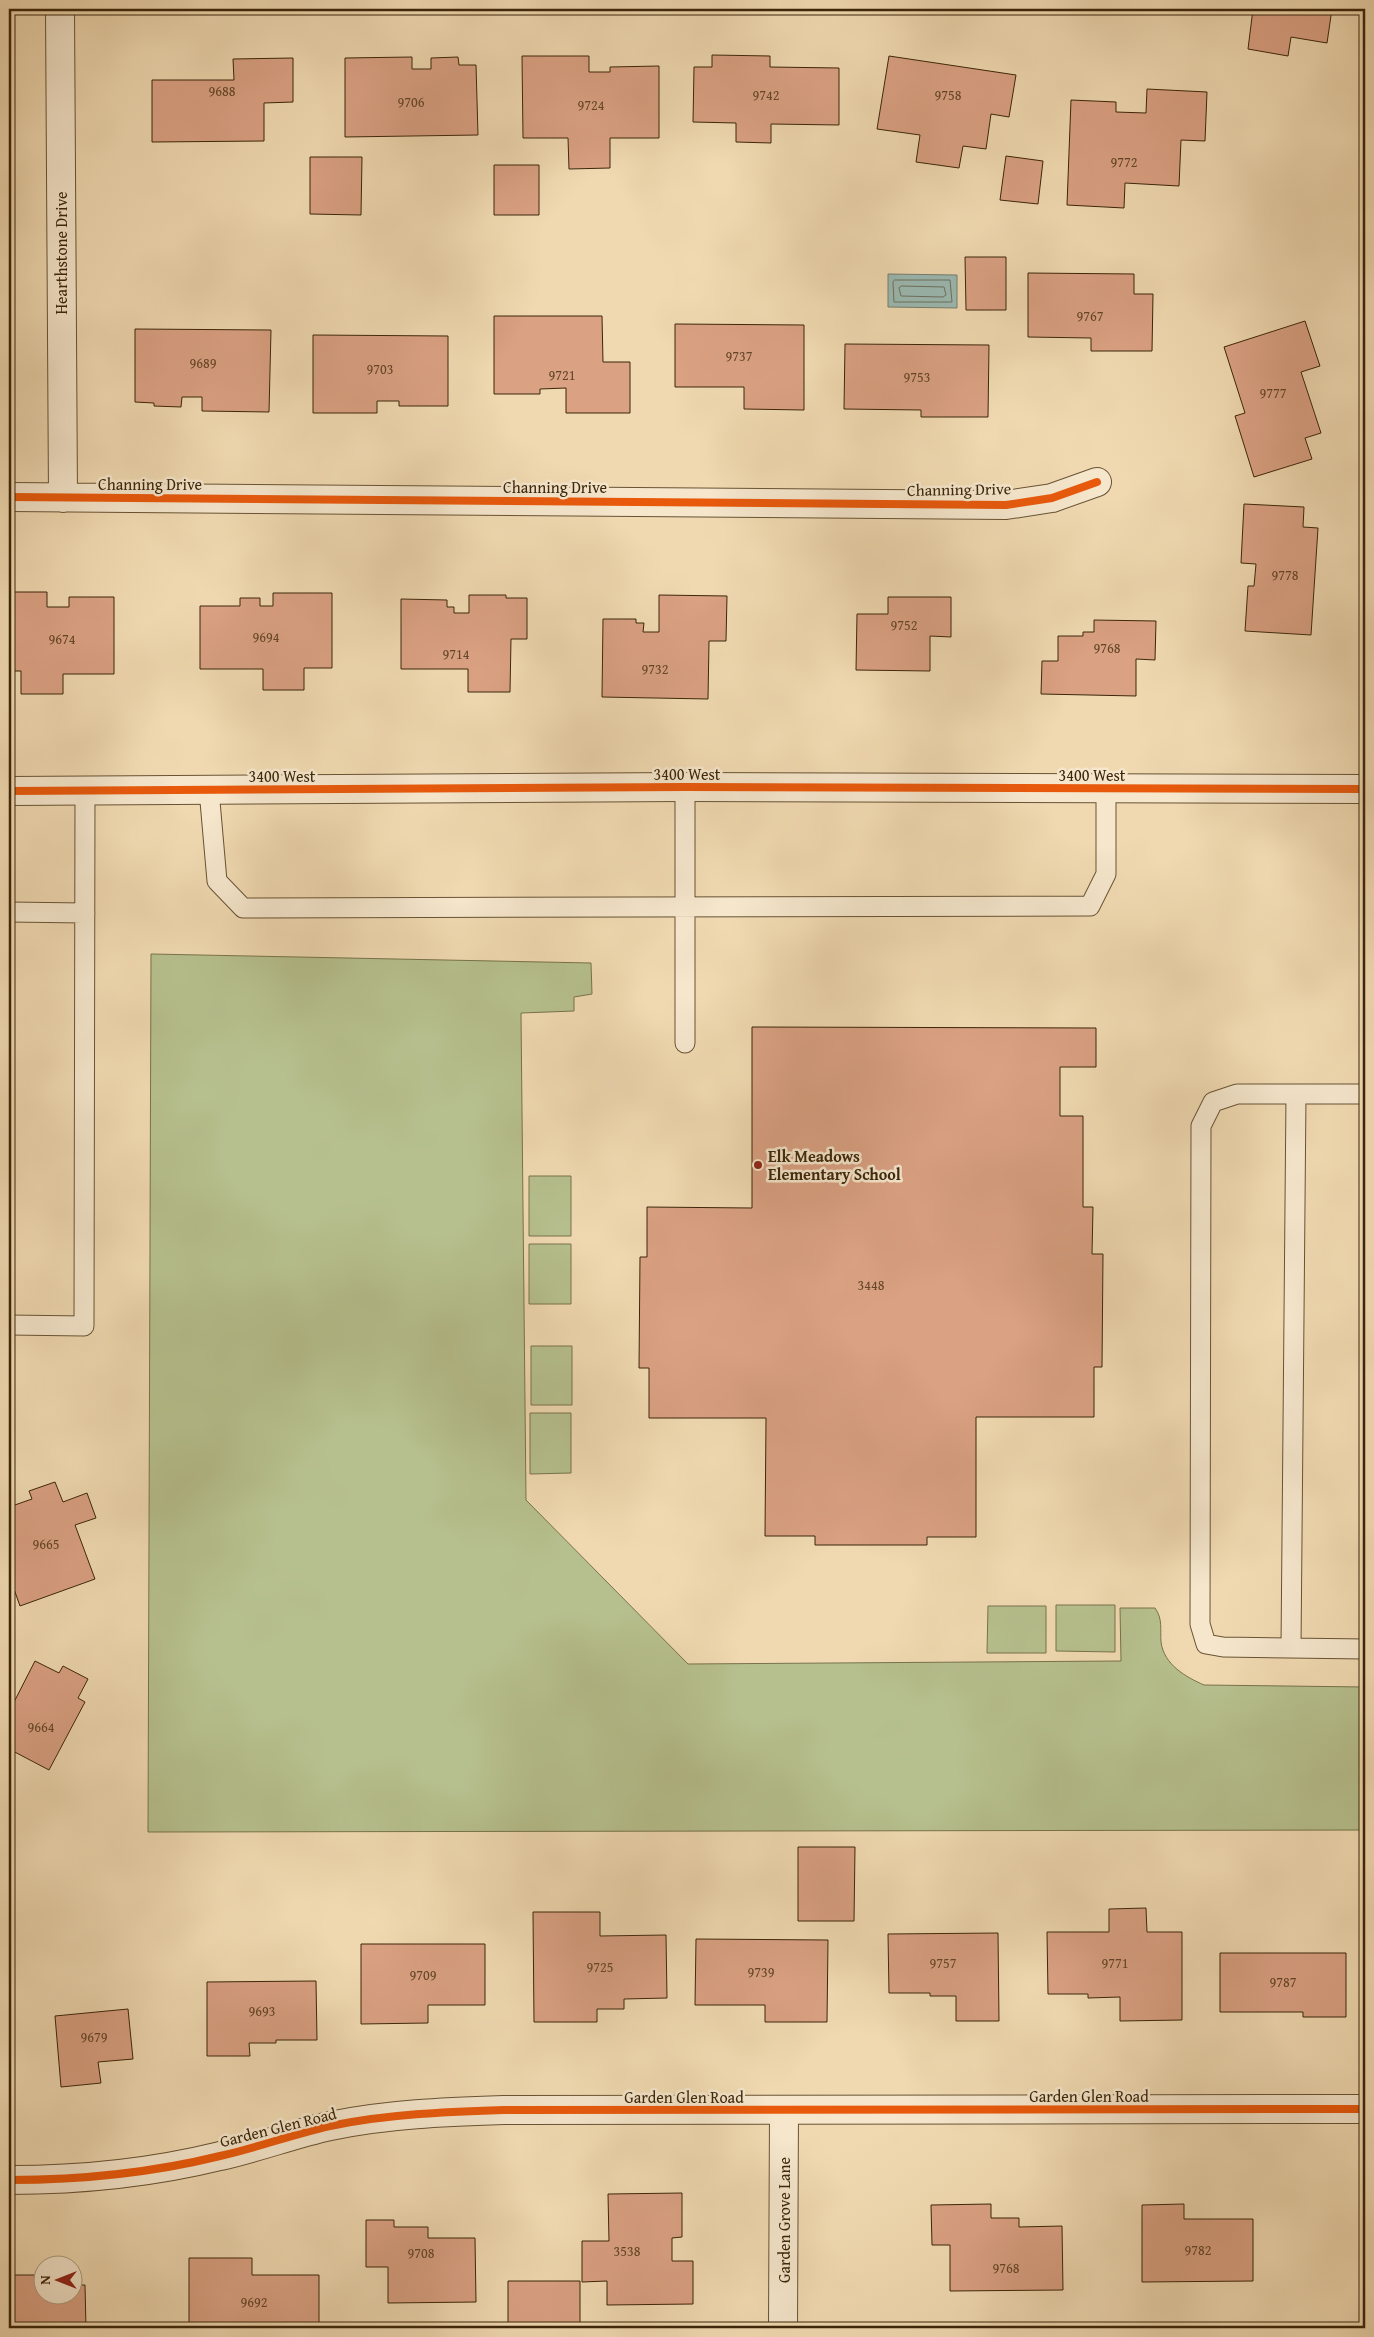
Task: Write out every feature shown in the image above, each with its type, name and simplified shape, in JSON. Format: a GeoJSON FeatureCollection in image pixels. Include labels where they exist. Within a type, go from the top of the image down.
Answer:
{"type":"FeatureCollection","features":[{"type":"Feature","properties":{"kind":"street","name":"Hearthstone Drive"},"geometry":{"type":"LineString","coordinates":[[60,9],[62,498]]}},
{"type":"Feature","properties":{"kind":"street","name":"Channing Drive"},"geometry":{"type":"LineString","coordinates":[[9,497],[1006,505],[1052,498],[1097,482]]}},
{"type":"Feature","properties":{"kind":"street","name":"3400 West"},"geometry":{"type":"LineString","coordinates":[[9,790],[685,787],[1365,789]]}},
{"type":"Feature","properties":{"kind":"street","name":"Garden Glen Road"},"geometry":{"type":"LineString","coordinates":[[9,2180],[70,2178],[164,2167],[220,2156],[330,2126],[387,2117],[444,2112],[504,2110],[1365,2109]]}},
{"type":"Feature","properties":{"kind":"street","name":"Garden Grove Lane"},"geometry":{"type":"LineString","coordinates":[[784,2111],[784,2328]]}},
{"type":"Feature","properties":{"kind":"lane"},"geometry":{"type":"LineString","coordinates":[[685,787],[685,1043]]}},
{"type":"Feature","properties":{"kind":"lane"},"geometry":{"type":"LineString","coordinates":[[209,790],[217,881],[243,908],[1090,906],[1106,874],[1106,789]]}},
{"type":"Feature","properties":{"kind":"lane"},"geometry":{"type":"LineString","coordinates":[[9,1325],[84,1326],[85,791]]}},
{"type":"Feature","properties":{"kind":"lane"},"geometry":{"type":"LineString","coordinates":[[9,912],[85,913]]}},
{"type":"Feature","properties":{"kind":"lane"},"geometry":{"type":"LineString","coordinates":[[1365,1094],[1237,1094],[1213,1102],[1201,1126],[1200,1624],[1206,1644],[1223,1647],[1365,1649]]}},
{"type":"Feature","properties":{"kind":"lane"},"geometry":{"type":"LineString","coordinates":[[1291,1648],[1296,1094]]}},
{"type":"Feature","properties":{"kind":"green space"},"geometry":{"type":"Polygon","coordinates":[[[151,954],[591,963],[592,994],[574,997],[574,1011],[521,1013],[526,1500],[688,1664],[1121,1661],[1120,1608],[1155,1608],[1160,1620],[1161,1642],[1166,1657],[1183,1674],[1204,1685],[1365,1687],[1365,1830],[148,1832],[151,954]]]}},
{"type":"Feature","properties":{"kind":"green space"},"geometry":{"type":"Polygon","coordinates":[[[529,1176],[571,1176],[571,1236],[529,1236],[529,1176]]]}},
{"type":"Feature","properties":{"kind":"green space"},"geometry":{"type":"Polygon","coordinates":[[[529,1244],[571,1244],[571,1304],[529,1304],[529,1244]]]}},
{"type":"Feature","properties":{"kind":"green space"},"geometry":{"type":"Polygon","coordinates":[[[531,1346],[572,1346],[572,1405],[531,1405],[531,1346]]]}},
{"type":"Feature","properties":{"kind":"green space"},"geometry":{"type":"Polygon","coordinates":[[[530,1413],[571,1413],[571,1473],[530,1474],[530,1413]]]}},
{"type":"Feature","properties":{"kind":"green space"},"geometry":{"type":"Polygon","coordinates":[[[1056,1605],[1115,1605],[1115,1652],[1056,1651],[1056,1605]]]}},
{"type":"Feature","properties":{"kind":"green space"},"geometry":{"type":"Polygon","coordinates":[[[988,1606],[1046,1606],[1046,1653],[987,1653],[988,1606]]]}},
{"type":"Feature","properties":{"kind":"water"},"geometry":{"type":"Polygon","coordinates":[[[888,274],[957,275],[957,308],[888,307],[888,274]]]}},
{"type":"Feature","properties":{"kind":"building"},"geometry":{"type":"Polygon","coordinates":[[[1253,9],[1332,9],[1327,43],[1291,37],[1288,56],[1248,49],[1253,9]]]}},
{"type":"Feature","properties":{"kind":"building"},"geometry":{"type":"Polygon","coordinates":[[[712,55],[770,56],[770,67],[839,68],[839,125],[771,124],[771,143],[736,142],[736,123],[693,122],[694,67],[712,67],[712,55]]]}},
{"type":"Feature","properties":{"kind":"building"},"geometry":{"type":"Polygon","coordinates":[[[522,56],[589,56],[589,72],[610,72],[610,67],[659,66],[659,138],[610,138],[610,168],[569,169],[568,138],[523,138],[522,56]]]}},
{"type":"Feature","properties":{"kind":"building"},"geometry":{"type":"Polygon","coordinates":[[[889,56],[1016,75],[1009,117],[991,114],[986,149],[963,146],[959,168],[916,162],[920,135],[877,129],[889,56]]]}},
{"type":"Feature","properties":{"kind":"building"},"geometry":{"type":"Polygon","coordinates":[[[412,57],[412,69],[431,69],[431,58],[458,57],[459,65],[476,65],[478,135],[345,137],[345,58],[412,57]]]}},
{"type":"Feature","properties":{"kind":"building"},"geometry":{"type":"Polygon","coordinates":[[[293,58],[293,102],[264,103],[264,141],[152,142],[152,80],[234,80],[233,59],[293,58]]]}},
{"type":"Feature","properties":{"kind":"building"},"geometry":{"type":"Polygon","coordinates":[[[1147,89],[1207,92],[1205,141],[1181,140],[1179,186],[1125,183],[1124,208],[1067,205],[1071,100],[1116,102],[1116,112],[1146,113],[1147,89]]]}},
{"type":"Feature","properties":{"kind":"building"},"geometry":{"type":"Polygon","coordinates":[[[1006,156],[1043,161],[1038,204],[1000,200],[1006,156]]]}},
{"type":"Feature","properties":{"kind":"building"},"geometry":{"type":"Polygon","coordinates":[[[310,157],[362,157],[361,215],[310,214],[310,157]]]}},
{"type":"Feature","properties":{"kind":"building"},"geometry":{"type":"Polygon","coordinates":[[[494,165],[539,165],[539,215],[494,215],[494,165]]]}},
{"type":"Feature","properties":{"kind":"building"},"geometry":{"type":"Polygon","coordinates":[[[965,257],[1006,257],[1006,310],[966,310],[965,257]]]}},
{"type":"Feature","properties":{"kind":"building"},"geometry":{"type":"Polygon","coordinates":[[[1028,273],[1134,274],[1134,294],[1153,294],[1152,351],[1091,351],[1091,338],[1028,337],[1028,273]]]}},
{"type":"Feature","properties":{"kind":"building"},"geometry":{"type":"Polygon","coordinates":[[[494,316],[602,316],[603,362],[630,362],[630,413],[566,413],[566,388],[540,389],[540,394],[494,394],[494,316]]]}},
{"type":"Feature","properties":{"kind":"building"},"geometry":{"type":"Polygon","coordinates":[[[1305,321],[1320,366],[1301,372],[1321,433],[1305,438],[1312,459],[1254,477],[1235,416],[1245,413],[1224,347],[1305,321]]]}},
{"type":"Feature","properties":{"kind":"building"},"geometry":{"type":"Polygon","coordinates":[[[675,324],[804,325],[804,410],[744,409],[744,387],[675,387],[675,324]]]}},
{"type":"Feature","properties":{"kind":"building"},"geometry":{"type":"Polygon","coordinates":[[[135,329],[271,330],[269,412],[202,411],[202,397],[182,397],[181,407],[154,406],[154,403],[135,402],[135,329]]]}},
{"type":"Feature","properties":{"kind":"building"},"geometry":{"type":"Polygon","coordinates":[[[313,335],[448,336],[448,406],[399,406],[399,401],[377,401],[377,413],[313,413],[313,335]]]}},
{"type":"Feature","properties":{"kind":"building"},"geometry":{"type":"Polygon","coordinates":[[[845,344],[989,345],[988,417],[921,417],[921,410],[844,409],[845,344]]]}},
{"type":"Feature","properties":{"kind":"building"},"geometry":{"type":"Polygon","coordinates":[[[1244,504],[1304,507],[1303,527],[1318,528],[1311,635],[1245,631],[1248,586],[1254,586],[1256,564],[1241,563],[1244,504]]]}},
{"type":"Feature","properties":{"kind":"building"},"geometry":{"type":"Polygon","coordinates":[[[9,592],[47,592],[47,607],[69,607],[69,597],[114,597],[114,674],[63,674],[63,694],[21,694],[21,671],[9,671],[9,592]]]}},
{"type":"Feature","properties":{"kind":"building"},"geometry":{"type":"Polygon","coordinates":[[[273,593],[332,593],[332,668],[304,668],[304,690],[263,690],[263,669],[200,669],[200,606],[240,606],[240,598],[260,598],[260,606],[273,606],[273,593]]]}},
{"type":"Feature","properties":{"kind":"building"},"geometry":{"type":"Polygon","coordinates":[[[469,595],[506,595],[506,598],[527,598],[527,639],[511,639],[510,692],[468,692],[468,669],[401,669],[401,599],[447,600],[447,607],[454,607],[454,613],[469,613],[469,595]]]}},
{"type":"Feature","properties":{"kind":"building"},"geometry":{"type":"Polygon","coordinates":[[[659,595],[727,596],[726,641],[709,641],[708,699],[602,697],[603,619],[636,619],[636,623],[644,623],[643,632],[659,632],[659,595]]]}},
{"type":"Feature","properties":{"kind":"building"},"geometry":{"type":"Polygon","coordinates":[[[888,597],[951,597],[951,637],[930,636],[930,671],[856,670],[857,614],[888,614],[888,597]]]}},
{"type":"Feature","properties":{"kind":"building"},"geometry":{"type":"Polygon","coordinates":[[[1094,620],[1156,621],[1155,660],[1136,659],[1136,696],[1041,694],[1042,661],[1058,661],[1058,636],[1083,636],[1083,632],[1094,632],[1094,620]]]}},
{"type":"Feature","properties":{"kind":"building"},"geometry":{"type":"Polygon","coordinates":[[[752,1027],[1096,1028],[1096,1067],[1060,1067],[1060,1116],[1083,1116],[1083,1207],[1093,1207],[1092,1254],[1103,1254],[1102,1367],[1094,1367],[1094,1417],[976,1417],[976,1537],[927,1537],[927,1545],[815,1545],[815,1536],[765,1536],[766,1418],[649,1418],[649,1368],[639,1368],[640,1257],[647,1257],[647,1207],[752,1208],[752,1027]]]}},
{"type":"Feature","properties":{"kind":"building"},"geometry":{"type":"Polygon","coordinates":[[[55,1482],[63,1502],[87,1493],[96,1518],[75,1525],[95,1579],[20,1606],[9,1575],[9,1544],[11,1544],[9,1538],[9,1507],[32,1499],[29,1491],[55,1482]]]}},
{"type":"Feature","properties":{"kind":"building"},"geometry":{"type":"Polygon","coordinates":[[[35,1661],[59,1673],[63,1666],[88,1679],[78,1698],[85,1702],[49,1770],[9,1749],[9,1702],[13,1704],[35,1661]]]}},
{"type":"Feature","properties":{"kind":"building"},"geometry":{"type":"Polygon","coordinates":[[[798,1847],[855,1847],[854,1921],[798,1921],[798,1847]]]}},
{"type":"Feature","properties":{"kind":"building"},"geometry":{"type":"Polygon","coordinates":[[[1146,1908],[1147,1932],[1182,1932],[1182,2020],[1120,2021],[1120,1997],[1088,1998],[1088,1994],[1048,1994],[1047,1932],[1109,1932],[1109,1909],[1146,1908]]]}},
{"type":"Feature","properties":{"kind":"building"},"geometry":{"type":"Polygon","coordinates":[[[533,1912],[600,1912],[600,1936],[666,1935],[667,1998],[624,1999],[624,2009],[597,2009],[597,2022],[534,2022],[533,1912]]]}},
{"type":"Feature","properties":{"kind":"building"},"geometry":{"type":"Polygon","coordinates":[[[998,1933],[999,2021],[956,2021],[956,1996],[930,1996],[930,1993],[889,1993],[888,1934],[998,1933]]]}},
{"type":"Feature","properties":{"kind":"building"},"geometry":{"type":"Polygon","coordinates":[[[696,1939],[828,1940],[827,2022],[765,2022],[765,2005],[695,2005],[696,1939]]]}},
{"type":"Feature","properties":{"kind":"building"},"geometry":{"type":"Polygon","coordinates":[[[361,1944],[485,1944],[485,2005],[428,2005],[428,2023],[361,2024],[361,1944]]]}},
{"type":"Feature","properties":{"kind":"building"},"geometry":{"type":"Polygon","coordinates":[[[1220,1953],[1346,1953],[1346,2017],[1303,2017],[1303,2012],[1220,2012],[1220,1953]]]}},
{"type":"Feature","properties":{"kind":"building"},"geometry":{"type":"Polygon","coordinates":[[[316,1981],[317,2040],[276,2040],[276,2043],[249,2043],[250,2056],[207,2056],[207,1982],[316,1981]]]}},
{"type":"Feature","properties":{"kind":"building"},"geometry":{"type":"Polygon","coordinates":[[[128,2009],[133,2059],[98,2062],[101,2083],[61,2087],[55,2016],[128,2009]]]}},
{"type":"Feature","properties":{"kind":"building"},"geometry":{"type":"Polygon","coordinates":[[[682,2193],[682,2237],[672,2238],[672,2261],[693,2261],[693,2304],[607,2305],[607,2281],[582,2282],[582,2241],[609,2241],[608,2194],[682,2193]]]}},
{"type":"Feature","properties":{"kind":"building"},"geometry":{"type":"Polygon","coordinates":[[[991,2204],[991,2218],[1019,2218],[1019,2227],[1062,2226],[1063,2290],[950,2291],[950,2245],[932,2245],[931,2205],[991,2204]]]}},
{"type":"Feature","properties":{"kind":"building"},"geometry":{"type":"Polygon","coordinates":[[[1184,2204],[1184,2219],[1253,2219],[1253,2281],[1142,2282],[1142,2205],[1184,2204]]]}},
{"type":"Feature","properties":{"kind":"building"},"geometry":{"type":"Polygon","coordinates":[[[366,2220],[394,2220],[394,2227],[428,2227],[428,2238],[475,2238],[476,2302],[388,2303],[388,2267],[366,2267],[366,2220]]]}},
{"type":"Feature","properties":{"kind":"building"},"geometry":{"type":"Polygon","coordinates":[[[189,2258],[252,2258],[252,2275],[319,2275],[319,2328],[189,2328],[189,2258]]]}},
{"type":"Feature","properties":{"kind":"building"},"geometry":{"type":"Polygon","coordinates":[[[10,2275],[32,2275],[32,2304],[82,2304],[82,2285],[85,2285],[86,2328],[10,2328],[10,2275]]]}},
{"type":"Feature","properties":{"kind":"building"},"geometry":{"type":"Polygon","coordinates":[[[508,2281],[580,2281],[580,2327],[508,2328],[508,2281]]]}},
{"type":"Feature","properties":{"kind":"cycle path"},"geometry":{"type":"LineString","coordinates":[[9,497],[1006,505],[1052,498],[1097,482]]}},
{"type":"Feature","properties":{"kind":"cycle path"},"geometry":{"type":"LineString","coordinates":[[9,791],[685,787],[1365,789]]}},
{"type":"Feature","properties":{"kind":"cycle path"},"geometry":{"type":"LineString","coordinates":[[9,2180],[88,2177],[168,2167],[234,2153],[330,2126],[395,2116],[438,2113],[504,2110],[1365,2109]]}},
{"type":"Feature","properties":{"kind":"place","name":"Elk Meadows Elementary School"},"geometry":{"type":"Point","coordinates":[758,1165]}}]}
